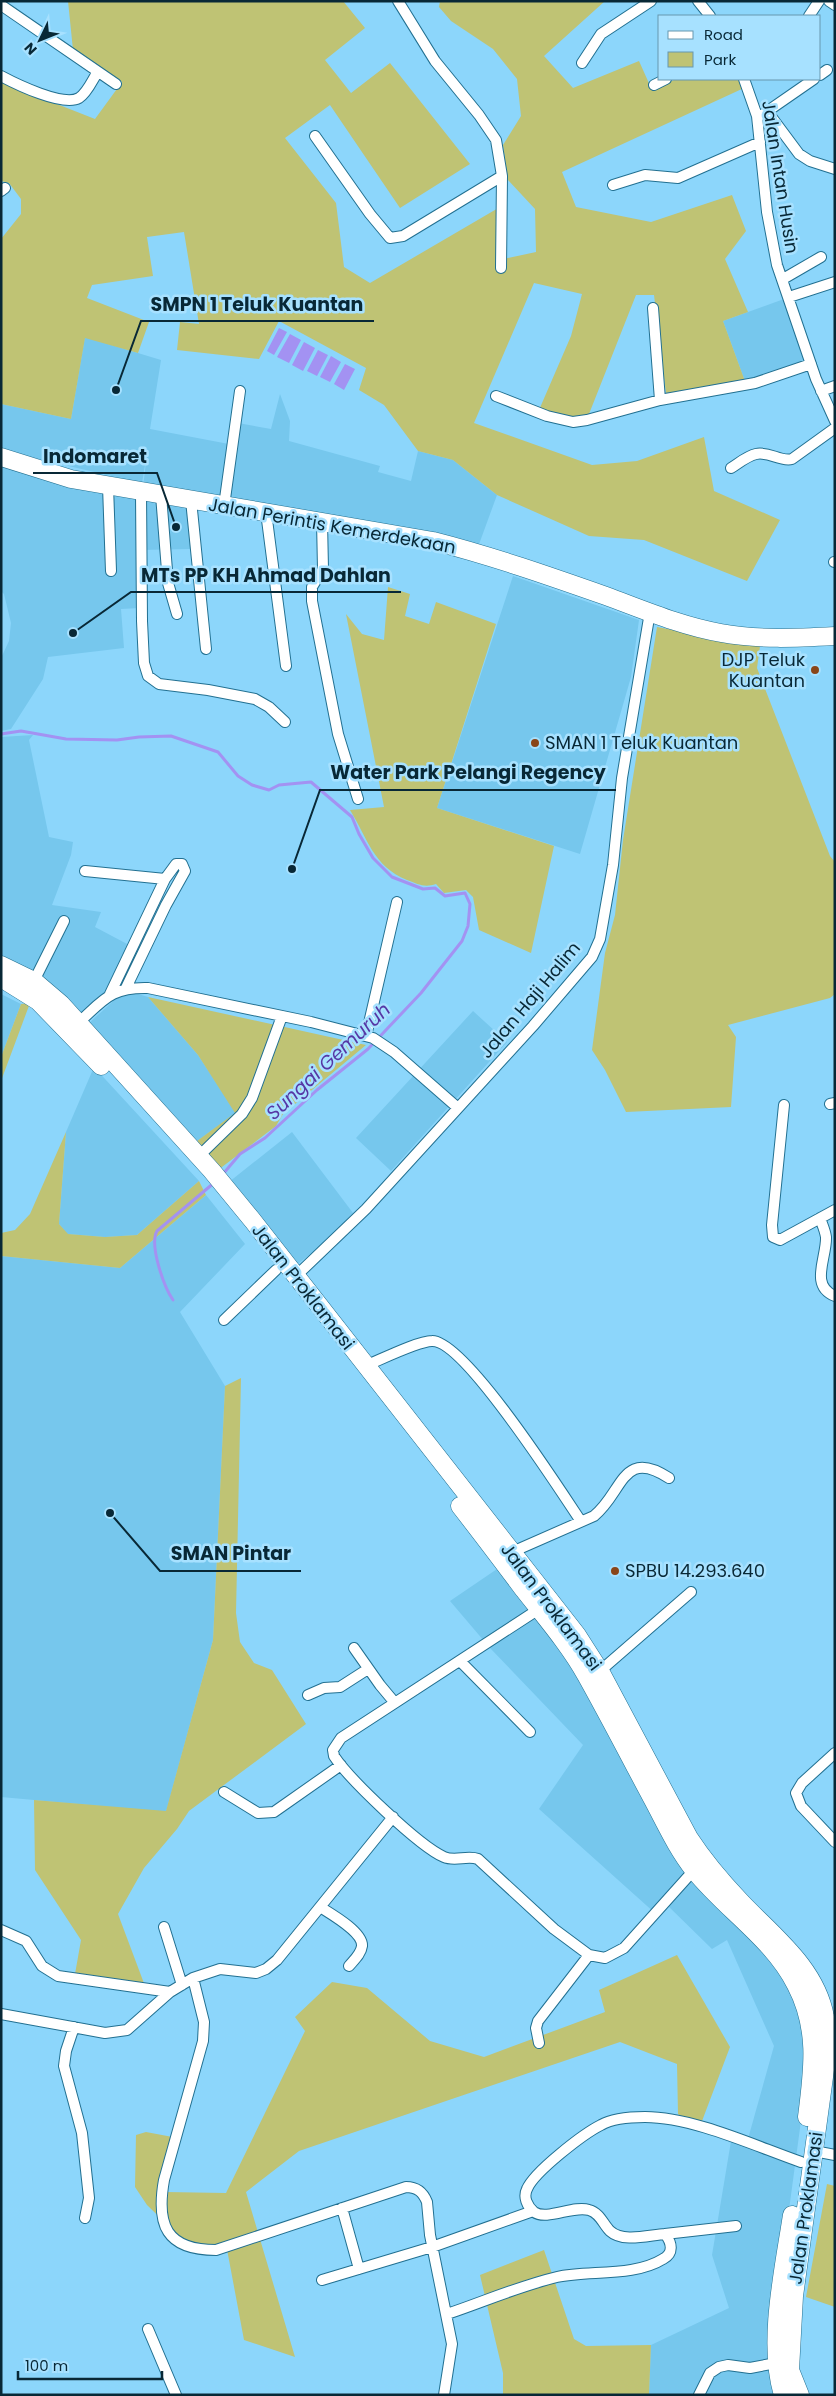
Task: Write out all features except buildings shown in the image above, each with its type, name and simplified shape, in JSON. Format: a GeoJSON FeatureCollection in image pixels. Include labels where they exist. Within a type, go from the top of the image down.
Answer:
{"type":"FeatureCollection","features":[{"type":"Feature","properties":{"kind":"highway","name":"Jalan Perintis Kemerdekaan"},"geometry":{"type":"LineString","coordinates":[[1,457],[44,472],[108,486],[433,541],[480,553],[682,624],[723,634],[765,638],[835,636]]}},
{"type":"Feature","properties":{"kind":"highway","name":"Jalan Proklamasi"},"geometry":{"type":"LineString","coordinates":[[1,965],[34,981],[56,1009],[222,1190],[249,1225],[296,1276],[482,1523],[585,1674],[663,1804],[704,1861],[740,1901],[772,1932],[804,1970],[830,2012],[827,2055],[807,2156],[796,2234],[776,2336],[776,2364],[783,2395]]}},
{"type":"Feature","properties":{"kind":"highway","name":"Jalan Proklamasi"},"geometry":{"type":"LineString","coordinates":[[1,978],[78,1022],[194,1160]]}},
{"type":"Feature","properties":{"kind":"highway","name":"Jalan Proklamasi"},"geometry":{"type":"LineString","coordinates":[[249,1225],[276,1270],[482,1523],[512,1552],[577,1635],[600,1672],[694,1870],[784,1964],[797,1985],[807,2010],[814,2054],[807,2156]]}},
{"type":"Feature","properties":{"kind":"highway","name":"Jalan Proklamasi"},"geometry":{"type":"LineString","coordinates":[[796,2234],[789,2356],[790,2370],[800,2395]]}},
{"type":"Feature","properties":{"kind":"street"},"geometry":{"type":"LineString","coordinates":[[398,1],[435,61],[492,132],[499,149],[502,176],[502,268]]}},
{"type":"Feature","properties":{"kind":"street"},"geometry":{"type":"LineString","coordinates":[[582,64],[601,34],[651,1]]}},
{"type":"Feature","properties":{"kind":"street"},"geometry":{"type":"LineString","coordinates":[[698,1],[709,15]]}},
{"type":"Feature","properties":{"kind":"street"},"geometry":{"type":"LineString","coordinates":[[810,15],[819,1]]}},
{"type":"Feature","properties":{"kind":"street"},"geometry":{"type":"LineString","coordinates":[[829,1],[835,5]]}},
{"type":"Feature","properties":{"kind":"street"},"geometry":{"type":"LineString","coordinates":[[1,6],[116,84]]}},
{"type":"Feature","properties":{"kind":"street"},"geometry":{"type":"LineString","coordinates":[[1,76],[34,92],[72,100],[82,95],[97,72]]}},
{"type":"Feature","properties":{"kind":"street"},"geometry":{"type":"LineString","coordinates":[[654,85],[664,80]]}},
{"type":"Feature","properties":{"kind":"street","name":"Jalan Intan Husin"},"geometry":{"type":"LineString","coordinates":[[744,80],[757,118],[767,212],[782,279],[821,391],[835,421]]}},
{"type":"Feature","properties":{"kind":"street"},"geometry":{"type":"LineString","coordinates":[[757,118],[813,80]]}},
{"type":"Feature","properties":{"kind":"street"},"geometry":{"type":"LineString","coordinates":[[767,111],[799,154],[810,161],[835,169]]}},
{"type":"Feature","properties":{"kind":"street"},"geometry":{"type":"LineString","coordinates":[[315,136],[370,214],[390,238],[403,236],[502,176]]}},
{"type":"Feature","properties":{"kind":"street"},"geometry":{"type":"LineString","coordinates":[[614,185],[645,175],[678,178],[760,142]]}},
{"type":"Feature","properties":{"kind":"street"},"geometry":{"type":"LineString","coordinates":[[782,279],[821,257]]}},
{"type":"Feature","properties":{"kind":"street"},"geometry":{"type":"LineString","coordinates":[[789,297],[835,282]]}},
{"type":"Feature","properties":{"kind":"street"},"geometry":{"type":"LineString","coordinates":[[653,308],[660,400]]}},
{"type":"Feature","properties":{"kind":"street"},"geometry":{"type":"LineString","coordinates":[[496,396],[547,416],[573,422],[660,400],[755,384],[811,364]]}},
{"type":"Feature","properties":{"kind":"street"},"geometry":{"type":"LineString","coordinates":[[821,391],[835,386]]}},
{"type":"Feature","properties":{"kind":"street"},"geometry":{"type":"LineString","coordinates":[[224,506],[240,391]]}},
{"type":"Feature","properties":{"kind":"street"},"geometry":{"type":"LineString","coordinates":[[731,468],[754,454],[763,453],[785,460],[792,458],[835,428]]}},
{"type":"Feature","properties":{"kind":"street"},"geometry":{"type":"LineString","coordinates":[[108,486],[111,570]]}},
{"type":"Feature","properties":{"kind":"street"},"geometry":{"type":"LineString","coordinates":[[141,492],[142,621],[144,663],[148,676],[159,684],[208,690],[255,699],[269,707],[285,722]]}},
{"type":"Feature","properties":{"kind":"street"},"geometry":{"type":"LineString","coordinates":[[161,495],[168,583],[178,614]]}},
{"type":"Feature","properties":{"kind":"street"},"geometry":{"type":"LineString","coordinates":[[190,500],[206,649]]}},
{"type":"Feature","properties":{"kind":"street"},"geometry":{"type":"LineString","coordinates":[[266,512],[286,666]]}},
{"type":"Feature","properties":{"kind":"street"},"geometry":{"type":"LineString","coordinates":[[322,521],[322,569],[312,587],[312,601],[338,734],[358,799]]}},
{"type":"Feature","properties":{"kind":"street","name":"Jalan Haji Halim"},"geometry":{"type":"LineString","coordinates":[[296,1276],[366,1209],[592,957],[600,939],[613,865],[622,778],[650,612]]}},
{"type":"Feature","properties":{"kind":"street"},"geometry":{"type":"LineString","coordinates":[[110,994],[165,879],[176,864],[184,866],[183,876],[166,905],[126,988]]}},
{"type":"Feature","properties":{"kind":"street"},"geometry":{"type":"LineString","coordinates":[[85,871],[165,879]]}},
{"type":"Feature","properties":{"kind":"street"},"geometry":{"type":"LineString","coordinates":[[374,1039],[397,902]]}},
{"type":"Feature","properties":{"kind":"street"},"geometry":{"type":"LineString","coordinates":[[34,981],[64,921]]}},
{"type":"Feature","properties":{"kind":"street"},"geometry":{"type":"LineString","coordinates":[[78,1022],[110,994],[126,988],[148,988],[282,1016],[374,1039],[458,1108]]}},
{"type":"Feature","properties":{"kind":"street"},"geometry":{"type":"LineString","coordinates":[[194,1160],[242,1114],[252,1098],[282,1016]]}},
{"type":"Feature","properties":{"kind":"street"},"geometry":{"type":"LineString","coordinates":[[784,1105],[772,1234],[780,1240],[835,1210]]}},
{"type":"Feature","properties":{"kind":"street"},"geometry":{"type":"LineString","coordinates":[[820,1218],[826,1237],[820,1282],[824,1289],[835,1296]]}},
{"type":"Feature","properties":{"kind":"street"},"geometry":{"type":"LineString","coordinates":[[224,1320],[276,1270]]}},
{"type":"Feature","properties":{"kind":"street"},"geometry":{"type":"LineString","coordinates":[[365,1366],[432,1340],[444,1343],[457,1353],[513,1422],[580,1520]]}},
{"type":"Feature","properties":{"kind":"street"},"geometry":{"type":"LineString","coordinates":[[512,1552],[599,1512],[622,1480],[642,1466],[650,1467],[670,1478]]}},
{"type":"Feature","properties":{"kind":"street"},"geometry":{"type":"LineString","coordinates":[[600,1672],[691,1592]]}},
{"type":"Feature","properties":{"kind":"street"},"geometry":{"type":"LineString","coordinates":[[539,1609],[336,1743],[333,1750],[334,1756],[340,1765],[393,1817],[442,1856],[450,1859],[478,1860],[554,1930],[589,1955],[605,1958],[624,1948],[694,1870]]}},
{"type":"Feature","properties":{"kind":"street"},"geometry":{"type":"LineString","coordinates":[[354,1648],[395,1703]]}},
{"type":"Feature","properties":{"kind":"street"},"geometry":{"type":"LineString","coordinates":[[460,1660],[530,1732]]}},
{"type":"Feature","properties":{"kind":"street"},"geometry":{"type":"LineString","coordinates":[[308,1695],[324,1688],[340,1687],[368,1669]]}},
{"type":"Feature","properties":{"kind":"street"},"geometry":{"type":"LineString","coordinates":[[835,1753],[802,1783],[796,1793],[801,1806],[835,1842]]}},
{"type":"Feature","properties":{"kind":"street"},"geometry":{"type":"LineString","coordinates":[[224,1792],[258,1813],[274,1812],[340,1765]]}},
{"type":"Feature","properties":{"kind":"street"},"geometry":{"type":"LineString","coordinates":[[1,2014],[105,2033],[128,2030],[170,1992],[193,1978],[220,1969],[256,1972],[266,1969],[276,1960],[393,1817]]}},
{"type":"Feature","properties":{"kind":"street"},"geometry":{"type":"LineString","coordinates":[[320,1907],[346,1925],[360,1938],[362,1949],[349,1966]]}},
{"type":"Feature","properties":{"kind":"street"},"geometry":{"type":"LineString","coordinates":[[164,1927],[182,1985]]}},
{"type":"Feature","properties":{"kind":"street"},"geometry":{"type":"LineString","coordinates":[[1,1930],[26,1941],[42,1966],[58,1976],[170,1992]]}},
{"type":"Feature","properties":{"kind":"street"},"geometry":{"type":"LineString","coordinates":[[539,2043],[536,2028],[538,2021],[589,1955]]}},
{"type":"Feature","properties":{"kind":"street"},"geometry":{"type":"LineString","coordinates":[[193,1978],[204,2022],[203,2041],[164,2180],[160,2203],[166,2229],[183,2245],[197,2250],[216,2250],[406,2187],[417,2189],[425,2196],[427,2202],[432,2247],[452,2344],[444,2395]]}},
{"type":"Feature","properties":{"kind":"street"},"geometry":{"type":"LineString","coordinates":[[74,2027],[66,2051],[64,2066],[82,2133],[88,2198],[85,2218]]}},
{"type":"Feature","properties":{"kind":"street"},"geometry":{"type":"LineString","coordinates":[[736,2226],[665,2234],[617,2236],[596,2213],[588,2209],[545,2215],[533,2211],[525,2199],[526,2190],[533,2177],[581,2138],[600,2125],[615,2120],[645,2117],[677,2120],[807,2156],[835,2155]]}},
{"type":"Feature","properties":{"kind":"street"},"geometry":{"type":"LineString","coordinates":[[342,2208],[359,2269]]}},
{"type":"Feature","properties":{"kind":"street"},"geometry":{"type":"LineString","coordinates":[[322,2280],[432,2247],[533,2211]]}},
{"type":"Feature","properties":{"kind":"street"},"geometry":{"type":"LineString","coordinates":[[447,2314],[558,2277],[625,2270],[657,2262],[664,2259],[671,2248],[671,2242],[665,2234]]}},
{"type":"Feature","properties":{"kind":"street"},"geometry":{"type":"LineString","coordinates":[[148,2329],[176,2395]]}},
{"type":"Feature","properties":{"kind":"street"},"geometry":{"type":"LineString","coordinates":[[699,2395],[710,2373],[719,2367],[728,2365],[750,2368],[776,2364]]}},
{"type":"Feature","properties":{"kind":"shaded area"},"geometry":{"type":"Polygon","coordinates":[[[784,299],[807,361],[746,384],[723,321],[784,299]]]}},
{"type":"Feature","properties":{"kind":"shaded area"},"geometry":{"type":"Polygon","coordinates":[[[279,328],[287,332],[274,355],[267,351],[279,328]]]}},
{"type":"Feature","properties":{"kind":"shaded area"},"geometry":{"type":"Polygon","coordinates":[[[290,334],[301,340],[289,363],[277,357],[290,334]]]}},
{"type":"Feature","properties":{"kind":"shaded area"},"geometry":{"type":"Polygon","coordinates":[[[85,337],[161,360],[150,429],[234,445],[238,423],[271,429],[280,394],[290,421],[289,441],[380,466],[378,472],[411,481],[418,451],[453,460],[497,495],[478,547],[143,488],[147,453],[142,483],[21,455],[1,448],[1,404],[71,419],[85,337]]]}},
{"type":"Feature","properties":{"kind":"shaded area"},"geometry":{"type":"Polygon","coordinates":[[[304,342],[315,348],[303,371],[292,365],[304,342]]]}},
{"type":"Feature","properties":{"kind":"shaded area"},"geometry":{"type":"Polygon","coordinates":[[[318,350],[328,355],[317,376],[307,371],[318,350]]]}},
{"type":"Feature","properties":{"kind":"shaded area"},"geometry":{"type":"Polygon","coordinates":[[[331,356],[341,362],[330,382],[320,377],[331,356]]]}},
{"type":"Feature","properties":{"kind":"shaded area"},"geometry":{"type":"Polygon","coordinates":[[[345,364],[355,369],[344,390],[334,384],[345,364]]]}},
{"type":"Feature","properties":{"kind":"shaded area"},"geometry":{"type":"Polygon","coordinates":[[[1,463],[102,492],[189,509],[190,549],[140,550],[140,608],[121,609],[124,648],[48,657],[43,679],[11,729],[1,731],[1,658],[9,641],[11,623],[4,594],[1,591],[1,463]]]}},
{"type":"Feature","properties":{"kind":"shaded area","name":"SMAN 1 Teluk Kuantan"},"geometry":{"type":"Polygon","coordinates":[[[513,576],[639,620],[631,677],[580,854],[437,808],[513,576]]]}},
{"type":"Feature","properties":{"kind":"shaded area"},"geometry":{"type":"Polygon","coordinates":[[[33,735],[29,740],[49,837],[73,842],[71,855],[52,905],[101,912],[95,927],[129,945],[108,990],[80,1015],[1,959],[1,737],[33,735]]]}},
{"type":"Feature","properties":{"kind":"shaded area"},"geometry":{"type":"Polygon","coordinates":[[[132,992],[148,997],[198,1055],[236,1113],[193,1144],[89,1023],[121,994],[132,992]]]}},
{"type":"Feature","properties":{"kind":"shaded area"},"geometry":{"type":"Polygon","coordinates":[[[1,994],[21,1004],[1,1057],[1,994]]]}},
{"type":"Feature","properties":{"kind":"shaded area"},"geometry":{"type":"Polygon","coordinates":[[[473,1011],[507,1042],[391,1171],[356,1138],[473,1011]]]}},
{"type":"Feature","properties":{"kind":"shaded area"},"geometry":{"type":"Polygon","coordinates":[[[94,1067],[199,1181],[137,1235],[105,1237],[67,1234],[59,1224],[66,1132],[94,1067]]]}},
{"type":"Feature","properties":{"kind":"shaded area"},"geometry":{"type":"Polygon","coordinates":[[[292,1132],[353,1213],[334,1235],[294,1267],[229,1182],[292,1132]]]}},
{"type":"Feature","properties":{"kind":"shaded area"},"geometry":{"type":"Polygon","coordinates":[[[206,1195],[245,1244],[180,1312],[225,1386],[213,1640],[166,1812],[1,1797],[1,1256],[120,1268],[206,1195]]]}},
{"type":"Feature","properties":{"kind":"shaded area"},"geometry":{"type":"Polygon","coordinates":[[[500,1567],[561,1644],[793,1987],[810,2054],[772,2336],[779,2395],[649,2395],[651,2345],[729,2308],[712,2255],[731,2141],[746,2146],[774,2046],[727,1940],[712,1949],[666,1904],[656,1914],[539,1809],[583,1745],[490,1648],[450,1601],[500,1567]]]}},
{"type":"Feature","properties":{"kind":"green space"},"geometry":{"type":"Polygon","coordinates":[[[68,1],[343,1],[365,28],[325,60],[351,93],[390,63],[470,164],[400,208],[330,105],[285,138],[336,203],[344,267],[370,283],[500,207],[499,260],[536,252],[535,209],[508,180],[503,145],[521,116],[517,79],[493,49],[451,21],[439,7],[440,1],[605,1],[544,56],[573,88],[639,61],[652,90],[674,80],[740,80],[744,88],[562,172],[576,207],[651,222],[732,195],[746,231],[725,259],[748,312],[723,321],[746,384],[666,393],[654,295],[636,295],[589,414],[571,418],[539,410],[571,336],[582,294],[534,283],[474,423],[592,465],[637,461],[704,437],[714,491],[780,520],[747,581],[644,540],[589,536],[497,495],[453,460],[418,451],[384,405],[359,390],[366,368],[279,321],[259,359],[177,350],[180,322],[199,324],[184,232],[147,237],[153,276],[92,285],[87,298],[149,322],[138,353],[85,338],[71,419],[1,404],[1,239],[21,214],[21,199],[9,183],[1,181],[1,82],[95,119],[122,82],[73,50],[68,1]]]}},
{"type":"Feature","properties":{"kind":"green space"},"geometry":{"type":"Polygon","coordinates":[[[388,587],[410,594],[405,616],[429,624],[436,602],[496,624],[437,808],[554,846],[531,953],[479,930],[473,897],[466,890],[444,893],[436,884],[424,886],[418,884],[407,880],[386,867],[372,851],[350,810],[384,807],[346,614],[362,634],[384,640],[388,587]]]}},
{"type":"Feature","properties":{"kind":"green space"},"geometry":{"type":"Polygon","coordinates":[[[657,627],[760,646],[757,668],[830,856],[835,862],[835,994],[830,998],[728,1025],[736,1037],[731,1107],[626,1112],[605,1070],[592,1050],[605,953],[615,915],[623,840],[657,627]]]}},
{"type":"Feature","properties":{"kind":"green space"},"geometry":{"type":"Polygon","coordinates":[[[148,997],[366,1045],[283,1114],[276,1126],[218,1170],[193,1144],[235,1113],[198,1055],[148,997]]]}},
{"type":"Feature","properties":{"kind":"green space"},"geometry":{"type":"Polygon","coordinates":[[[30,1003],[1,1081],[1,1057],[21,1004],[30,1003]]]}},
{"type":"Feature","properties":{"kind":"green space"},"geometry":{"type":"Polygon","coordinates":[[[66,1132],[59,1224],[68,1234],[105,1237],[137,1235],[199,1181],[206,1195],[120,1268],[1,1256],[1,1233],[15,1230],[30,1214],[66,1132]]]}},
{"type":"Feature","properties":{"kind":"green space"},"geometry":{"type":"Polygon","coordinates":[[[241,1378],[236,1613],[240,1642],[254,1663],[272,1670],[306,1724],[189,1811],[177,1829],[144,1868],[118,1914],[145,1986],[75,1974],[81,1940],[35,1870],[34,1800],[166,1811],[213,1640],[225,1386],[241,1378]]]}},
{"type":"Feature","properties":{"kind":"green space"},"geometry":{"type":"Polygon","coordinates":[[[677,1955],[730,2047],[699,2129],[678,2114],[677,2064],[620,2042],[299,2151],[246,2192],[295,2357],[244,2340],[226,2244],[197,2247],[182,2239],[147,2205],[135,2187],[136,2135],[146,2132],[178,2138],[165,2192],[226,2193],[305,2031],[295,2017],[332,1982],[367,1988],[430,2041],[484,2057],[605,2012],[599,1990],[677,1955]]]}},
{"type":"Feature","properties":{"kind":"green space"},"geometry":{"type":"Polygon","coordinates":[[[827,2184],[835,2186],[835,2307],[806,2297],[827,2184]]]}},
{"type":"Feature","properties":{"kind":"green space"},"geometry":{"type":"Polygon","coordinates":[[[544,2250],[574,2339],[586,2346],[651,2345],[649,2395],[503,2395],[503,2373],[480,2275],[544,2250]]]}},
{"type":"Feature","properties":{"kind":"waterway","name":"Sungai Gemuruh"},"geometry":{"type":"LineString","coordinates":[[1,734],[21,731],[66,739],[117,740],[171,736],[218,752],[238,776],[252,785],[269,790],[279,785],[311,782],[352,817],[359,834],[373,858],[392,877],[423,889],[435,888],[445,896],[465,893],[470,904],[468,926],[462,941],[421,993],[368,1049],[317,1090],[265,1138],[240,1154],[223,1174]]}},
{"type":"Feature","properties":{"kind":"waterway","name":"Sungai Gemuruh"},"geometry":{"type":"LineString","coordinates":[[173,1300],[162,1276],[156,1256],[155,1237],[157,1231],[215,1182]]}},
{"type":"Feature","properties":{"kind":"place","name":"SMPN 1 Teluk Kuantan"},"geometry":{"type":"Point","coordinates":[116,390]}},
{"type":"Feature","properties":{"kind":"place","name":"Indomaret"},"geometry":{"type":"Point","coordinates":[176,527]}},
{"type":"Feature","properties":{"kind":"place","name":"MTs PP KH Ahmad Dahlan"},"geometry":{"type":"Point","coordinates":[73,633]}},
{"type":"Feature","properties":{"kind":"place","name":"DJP Teluk Kuantan"},"geometry":{"type":"Point","coordinates":[815,670]}},
{"type":"Feature","properties":{"kind":"place","name":"SMAN 1 Teluk Kuantan"},"geometry":{"type":"Point","coordinates":[535,743]}},
{"type":"Feature","properties":{"kind":"place","name":"Water Park Pelangi Regency"},"geometry":{"type":"Point","coordinates":[292,869]}},
{"type":"Feature","properties":{"kind":"place","name":"SMAN Pintar"},"geometry":{"type":"Point","coordinates":[110,1513]}},
{"type":"Feature","properties":{"kind":"place","name":"SPBU 14.293.640"},"geometry":{"type":"Point","coordinates":[615,1571]}}]}
